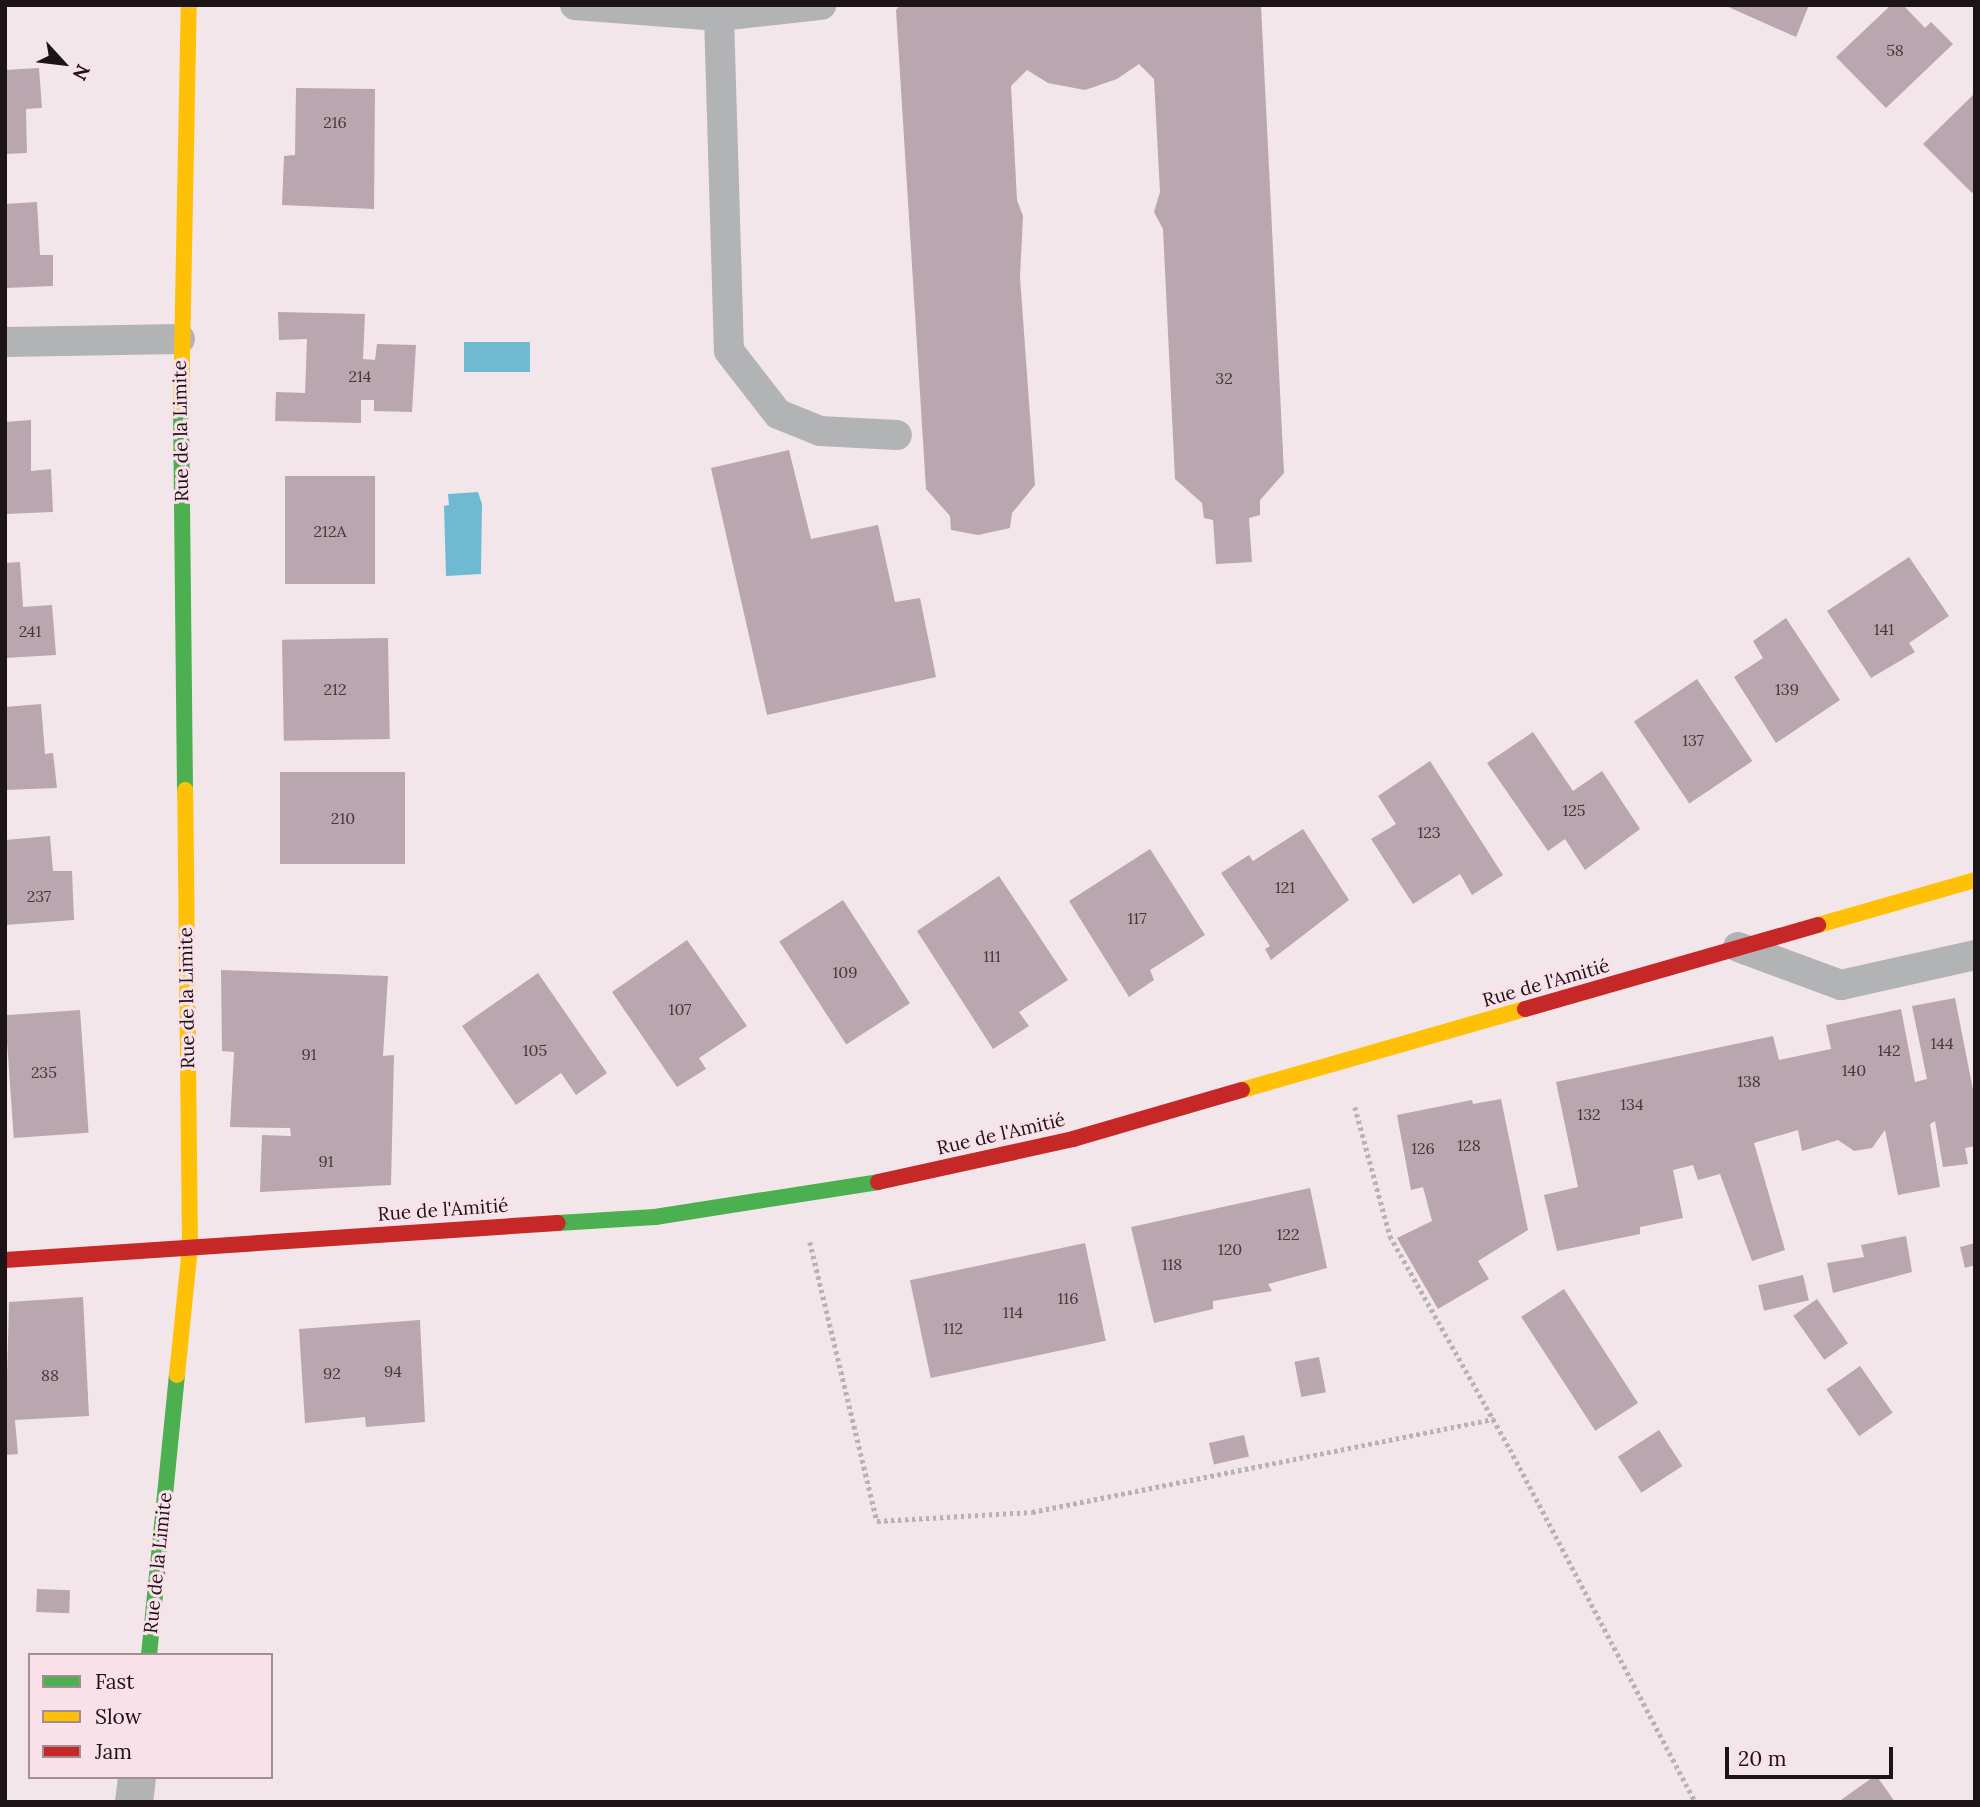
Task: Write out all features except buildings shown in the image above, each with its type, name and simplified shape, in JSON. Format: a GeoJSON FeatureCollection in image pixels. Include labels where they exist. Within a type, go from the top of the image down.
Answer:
{"type":"FeatureCollection","features":[{"type":"Feature","properties":{"kind":"street","name":"Rue de la Limite"},"geometry":{"type":"LineString","coordinates":[[149,1653],[190,1248],[180,339],[189,5]]}},
{"type":"Feature","properties":{"kind":"street","name":"Rue de l'Amitié"},"geometry":{"type":"LineString","coordinates":[[5,1260],[655,1217],[905,1178],[1073,1139],[1975,880]]}},
{"type":"Feature","properties":{"kind":"street"},"geometry":{"type":"LineString","coordinates":[[134,1802],[137,1779]]}},
{"type":"Feature","properties":{"kind":"lane"},"geometry":{"type":"LineString","coordinates":[[575,5],[719,16],[821,5]]}},
{"type":"Feature","properties":{"kind":"lane"},"geometry":{"type":"LineString","coordinates":[[719,16],[729,351],[778,414],[820,431],[897,435]]}},
{"type":"Feature","properties":{"kind":"lane","name":"Rue de la Limite"},"geometry":{"type":"LineString","coordinates":[[5,342],[180,339]]}},
{"type":"Feature","properties":{"kind":"lane"},"geometry":{"type":"LineString","coordinates":[[1738,947],[1841,985],[1975,955]]}},
{"type":"Feature","properties":{"kind":"path"},"geometry":{"type":"LineString","coordinates":[[1343,1063],[1390,1236],[1494,1419],[1695,1802]]}},
{"type":"Feature","properties":{"kind":"path"},"geometry":{"type":"LineString","coordinates":[[798,1195],[877,1521],[1032,1512],[1494,1419]]}},
{"type":"Feature","properties":{"kind":"water"},"geometry":{"type":"Polygon","coordinates":[[[464,342],[530,342],[530,372],[464,372],[464,342]]]}},
{"type":"Feature","properties":{"kind":"water"},"geometry":{"type":"Polygon","coordinates":[[[478,492],[482,504],[481,574],[446,576],[444,506],[449,505],[448,494],[478,492]]]}},
{"type":"Feature","properties":{"kind":"traffic: fast"},"geometry":{"type":"LineString","coordinates":[[181,408],[185,790]]}},
{"type":"Feature","properties":{"kind":"traffic: fast"},"geometry":{"type":"LineString","coordinates":[[558,1223],[655,1217],[878,1182]]}},
{"type":"Feature","properties":{"kind":"traffic: fast"},"geometry":{"type":"LineString","coordinates":[[149,1653],[177,1375]]}},
{"type":"Feature","properties":{"kind":"traffic: slow"},"geometry":{"type":"LineString","coordinates":[[181,408],[189,5]]}},
{"type":"Feature","properties":{"kind":"traffic: slow"},"geometry":{"type":"LineString","coordinates":[[177,1375],[190,1248],[185,790]]}},
{"type":"Feature","properties":{"kind":"traffic: slow"},"geometry":{"type":"LineString","coordinates":[[1818,925],[1975,880]]}},
{"type":"Feature","properties":{"kind":"traffic: slow"},"geometry":{"type":"LineString","coordinates":[[1242,1090],[1525,1009]]}},
{"type":"Feature","properties":{"kind":"traffic: jam"},"geometry":{"type":"LineString","coordinates":[[1525,1009],[1818,925]]}},
{"type":"Feature","properties":{"kind":"traffic: jam"},"geometry":{"type":"LineString","coordinates":[[878,1182],[1073,1139],[1242,1090]]}},
{"type":"Feature","properties":{"kind":"traffic: jam"},"geometry":{"type":"LineString","coordinates":[[5,1260],[558,1223]]}}]}
